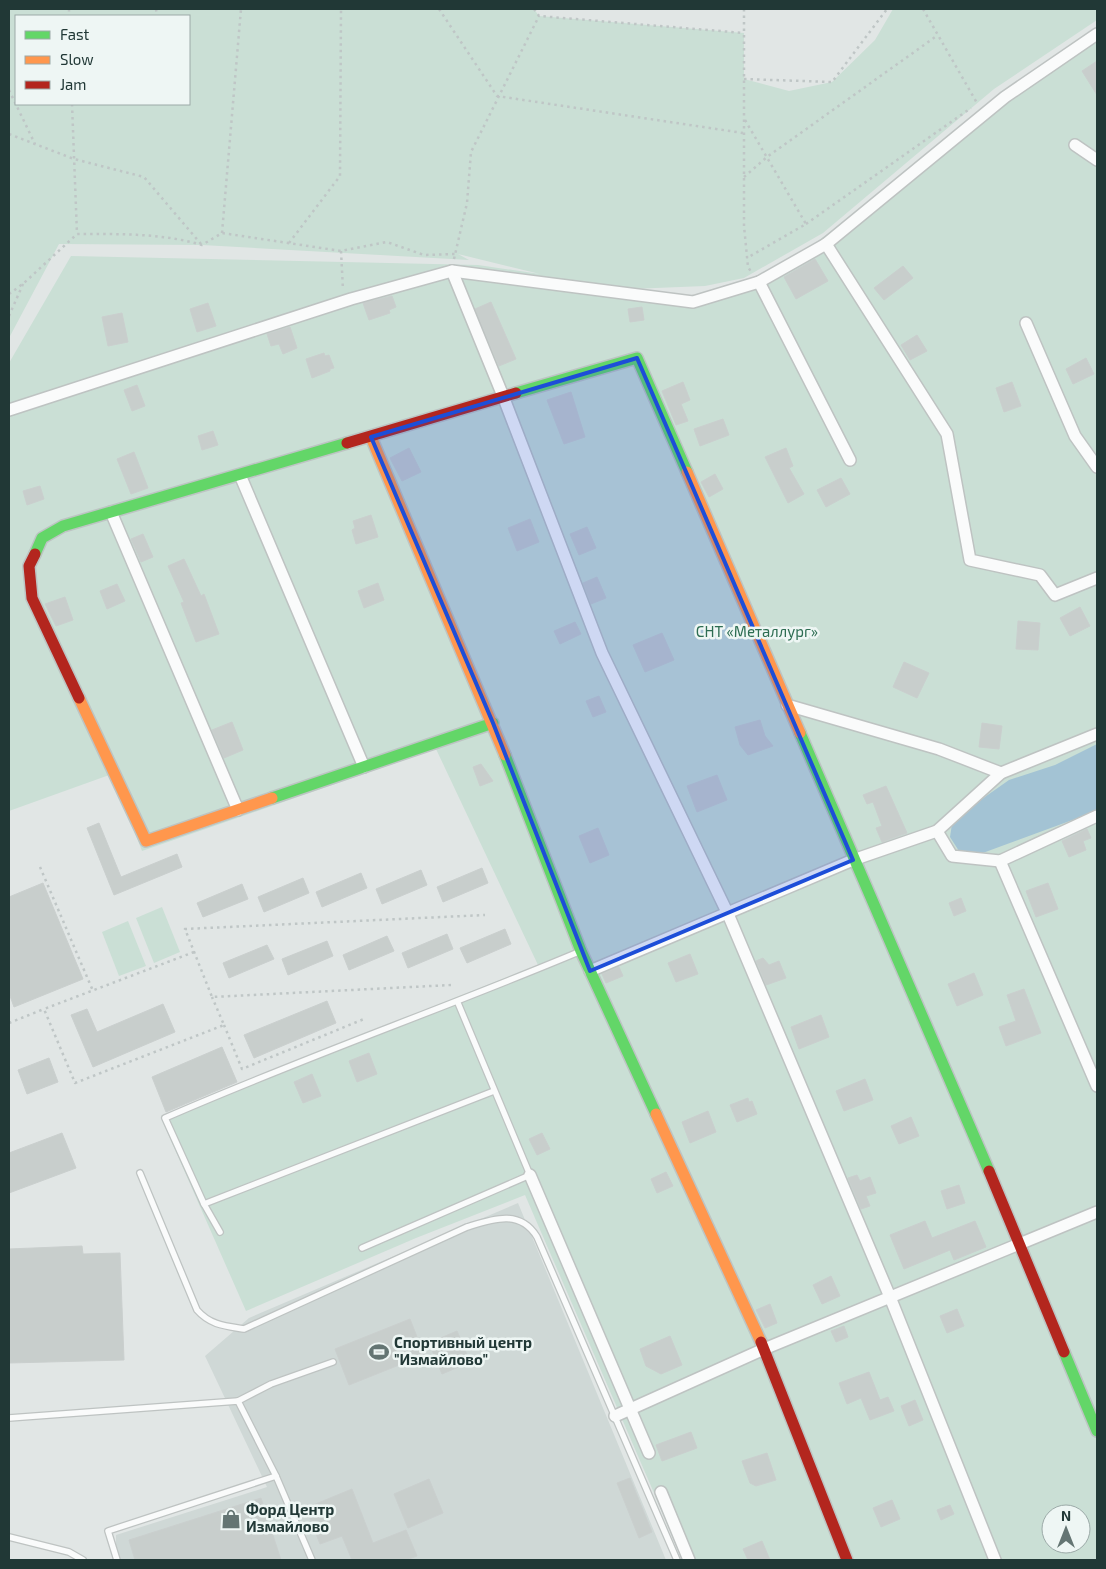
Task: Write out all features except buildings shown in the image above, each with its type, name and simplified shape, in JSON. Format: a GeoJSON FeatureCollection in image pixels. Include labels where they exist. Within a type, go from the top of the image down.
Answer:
{"type":"FeatureCollection","features":[{"type":"Feature","properties":{"kind":"street"},"geometry":{"type":"LineString","coordinates":[[9,410],[344,301],[452,271],[693,302],[759,282],[826,244],[1005,97],[1097,34]]}},
{"type":"Feature","properties":{"kind":"street"},"geometry":{"type":"LineString","coordinates":[[1075,145],[1097,160]]}},
{"type":"Feature","properties":{"kind":"street"},"geometry":{"type":"LineString","coordinates":[[826,244],[947,434],[970,560],[1040,575],[1055,595],[1097,578]]}},
{"type":"Feature","properties":{"kind":"street"},"geometry":{"type":"LineString","coordinates":[[452,271],[504,396],[602,652],[728,914],[890,1297],[995,1560]]}},
{"type":"Feature","properties":{"kind":"street"},"geometry":{"type":"LineString","coordinates":[[759,282],[850,460]]}},
{"type":"Feature","properties":{"kind":"street"},"geometry":{"type":"LineString","coordinates":[[1026,323],[1075,436],[1097,467]]}},
{"type":"Feature","properties":{"kind":"street"},"geometry":{"type":"LineString","coordinates":[[493,723],[146,841],[32,598],[29,566],[42,538],[63,526],[637,358],[1019,1244],[1097,1431]]}},
{"type":"Feature","properties":{"kind":"street"},"geometry":{"type":"LineString","coordinates":[[371,437],[493,723],[581,951],[764,1349],[847,1560]]}},
{"type":"Feature","properties":{"kind":"street"},"geometry":{"type":"LineString","coordinates":[[240,475],[364,767]]}},
{"type":"Feature","properties":{"kind":"street"},"geometry":{"type":"LineString","coordinates":[[111,512],[238,810]]}},
{"type":"Feature","properties":{"kind":"street"},"geometry":{"type":"LineString","coordinates":[[787,705],[939,749],[1001,773]]}},
{"type":"Feature","properties":{"kind":"street"},"geometry":{"type":"LineString","coordinates":[[590,971],[853,860],[938,831],[1001,773],[1097,734]]}},
{"type":"Feature","properties":{"kind":"street"},"geometry":{"type":"LineString","coordinates":[[938,831],[952,856],[1000,861],[1097,816]]}},
{"type":"Feature","properties":{"kind":"street"},"geometry":{"type":"LineString","coordinates":[[1000,861],[1097,1086]]}},
{"type":"Feature","properties":{"kind":"street"},"geometry":{"type":"LineString","coordinates":[[530,1175],[650,1453]]}},
{"type":"Feature","properties":{"kind":"street"},"geometry":{"type":"LineString","coordinates":[[614,1416],[764,1349],[1097,1212]]}},
{"type":"Feature","properties":{"kind":"street"},"geometry":{"type":"LineString","coordinates":[[661,1492],[689,1560]]}},
{"type":"Feature","properties":{"kind":"lane"},"geometry":{"type":"LineString","coordinates":[[220,1232],[204,1204],[165,1118],[243,1084],[458,1002],[581,951]]}},
{"type":"Feature","properties":{"kind":"lane"},"geometry":{"type":"LineString","coordinates":[[362,1248],[530,1175],[458,1002]]}},
{"type":"Feature","properties":{"kind":"lane"},"geometry":{"type":"LineString","coordinates":[[204,1204],[494,1091]]}},
{"type":"Feature","properties":{"kind":"lane"},"geometry":{"type":"LineString","coordinates":[[140,1173],[197,1310],[206,1321],[222,1326],[244,1329],[476,1224],[495,1218],[518,1220],[530,1226],[537,1237],[677,1560]]}},
{"type":"Feature","properties":{"kind":"lane"},"geometry":{"type":"LineString","coordinates":[[9,1418],[238,1401],[271,1384],[333,1362]]}},
{"type":"Feature","properties":{"kind":"lane"},"geometry":{"type":"LineString","coordinates":[[238,1401],[276,1476],[312,1560]]}},
{"type":"Feature","properties":{"kind":"lane"},"geometry":{"type":"LineString","coordinates":[[117,1560],[108,1531],[276,1476]]}},
{"type":"Feature","properties":{"kind":"lane"},"geometry":{"type":"LineString","coordinates":[[9,1538],[69,1552],[83,1560]]}},
{"type":"Feature","properties":{"kind":"path"},"geometry":{"type":"LineString","coordinates":[[222,233],[241,9]]}},
{"type":"Feature","properties":{"kind":"path"},"geometry":{"type":"LineString","coordinates":[[289,243],[340,176],[341,9]]}},
{"type":"Feature","properties":{"kind":"path"},"geometry":{"type":"LineString","coordinates":[[439,9],[497,96],[743,133]]}},
{"type":"Feature","properties":{"kind":"path"},"geometry":{"type":"LineString","coordinates":[[534,9],[539,16],[744,33]]}},
{"type":"Feature","properties":{"kind":"path"},"geometry":{"type":"LineString","coordinates":[[744,9],[745,119],[743,133],[743,178],[747,258],[806,224],[977,103],[923,9]]}},
{"type":"Feature","properties":{"kind":"path"},"geometry":{"type":"LineString","coordinates":[[744,79],[832,82],[887,9]]}},
{"type":"Feature","properties":{"kind":"path"},"geometry":{"type":"LineString","coordinates":[[9,294],[24,283],[77,234],[120,234],[185,240],[202,245],[222,233],[341,251],[388,242],[424,255],[455,254],[467,203],[470,152],[539,16]]}},
{"type":"Feature","properties":{"kind":"path"},"geometry":{"type":"LineString","coordinates":[[743,178],[767,157],[938,35]]}},
{"type":"Feature","properties":{"kind":"path"},"geometry":{"type":"LineString","coordinates":[[9,90],[15,102]]}},
{"type":"Feature","properties":{"kind":"path"},"geometry":{"type":"LineString","coordinates":[[16,105],[36,146]]}},
{"type":"Feature","properties":{"kind":"path"},"geometry":{"type":"LineString","coordinates":[[72,105],[77,234]]}},
{"type":"Feature","properties":{"kind":"path"},"geometry":{"type":"LineString","coordinates":[[745,119],[806,224]]}},
{"type":"Feature","properties":{"kind":"path"},"geometry":{"type":"LineString","coordinates":[[9,134],[36,146],[74,159],[144,177],[202,245]]}},
{"type":"Feature","properties":{"kind":"path"},"geometry":{"type":"LineString","coordinates":[[341,251],[344,301]]}},
{"type":"Feature","properties":{"kind":"path"},"geometry":{"type":"LineString","coordinates":[[9,316],[24,283]]}},
{"type":"Feature","properties":{"kind":"path"},"geometry":{"type":"LineString","coordinates":[[40,866],[93,991]]}},
{"type":"Feature","properties":{"kind":"path"},"geometry":{"type":"LineString","coordinates":[[364,1018],[242,1069],[185,929],[485,915]]}},
{"type":"Feature","properties":{"kind":"path"},"geometry":{"type":"LineString","coordinates":[[9,1023],[194,952]]}},
{"type":"Feature","properties":{"kind":"path"},"geometry":{"type":"LineString","coordinates":[[212,996],[452,985]]}},
{"type":"Feature","properties":{"kind":"path"},"geometry":{"type":"LineString","coordinates":[[44,1009],[75,1083],[224,1024]]}},
{"type":"Feature","properties":{"kind":"highlighted area"},"geometry":{"type":"Polygon","coordinates":[[[637,358],[853,860],[590,971],[493,723],[371,437],[637,358]]]}},
{"type":"Feature","properties":{"kind":"shaded area"},"geometry":{"type":"Polygon","coordinates":[[[518,1203],[666,1560],[116,1560],[116,1535],[267,1487],[205,1356],[249,1318],[518,1203]]]}},
{"type":"Feature","properties":{"kind":"green space","name":"СНТ «Металлург»"},"geometry":{"type":"Polygon","coordinates":[[[9,9],[534,9],[539,16],[744,33],[744,79],[789,91],[832,82],[875,40],[893,9],[1097,9],[1097,20],[994,89],[823,233],[744,278],[705,286],[631,289],[692,298],[760,275],[808,248],[866,206],[992,100],[1097,29],[1097,1560],[683,1560],[525,1195],[416,1238],[246,1311],[161,1118],[240,1083],[538,965],[436,749],[142,851],[112,774],[9,811],[9,363],[71,256],[478,265],[540,274],[458,254],[469,260],[202,245],[59,244],[9,338],[9,9]]]}},
{"type":"Feature","properties":{"kind":"green space"},"geometry":{"type":"Polygon","coordinates":[[[162,907],[180,952],[154,963],[136,918],[162,907]]]}},
{"type":"Feature","properties":{"kind":"green space"},"geometry":{"type":"Polygon","coordinates":[[[128,921],[146,966],[119,976],[102,932],[128,921]]]}},
{"type":"Feature","properties":{"kind":"water"},"geometry":{"type":"Polygon","coordinates":[[[1097,744],[1097,811],[980,854],[967,856],[959,851],[950,837],[952,824],[965,811],[1009,780],[1055,765],[1097,744]]]}},
{"type":"Feature","properties":{"kind":"traffic: fast"},"geometry":{"type":"LineString","coordinates":[[516,393],[637,358],[687,472]]}},
{"type":"Feature","properties":{"kind":"traffic: fast"},"geometry":{"type":"LineString","coordinates":[[35,554],[42,538],[63,526],[347,443]]}},
{"type":"Feature","properties":{"kind":"traffic: fast"},"geometry":{"type":"LineString","coordinates":[[272,798],[493,723]]}},
{"type":"Feature","properties":{"kind":"traffic: fast"},"geometry":{"type":"LineString","coordinates":[[800,733],[989,1171]]}},
{"type":"Feature","properties":{"kind":"traffic: fast"},"geometry":{"type":"LineString","coordinates":[[505,755],[581,951],[656,1114]]}},
{"type":"Feature","properties":{"kind":"traffic: fast"},"geometry":{"type":"LineString","coordinates":[[1064,1352],[1097,1431]]}},
{"type":"Feature","properties":{"kind":"traffic: slow"},"geometry":{"type":"LineString","coordinates":[[371,437],[505,755]]}},
{"type":"Feature","properties":{"kind":"traffic: slow"},"geometry":{"type":"LineString","coordinates":[[687,472],[800,733]]}},
{"type":"Feature","properties":{"kind":"traffic: slow"},"geometry":{"type":"LineString","coordinates":[[79,698],[146,841],[272,798]]}},
{"type":"Feature","properties":{"kind":"traffic: slow"},"geometry":{"type":"LineString","coordinates":[[656,1114],[761,1342]]}},
{"type":"Feature","properties":{"kind":"traffic: jam"},"geometry":{"type":"LineString","coordinates":[[347,443],[516,393]]}},
{"type":"Feature","properties":{"kind":"traffic: jam"},"geometry":{"type":"LineString","coordinates":[[35,554],[29,566],[32,598],[79,698]]}},
{"type":"Feature","properties":{"kind":"traffic: jam"},"geometry":{"type":"LineString","coordinates":[[989,1171],[1064,1352]]}},
{"type":"Feature","properties":{"kind":"traffic: jam"},"geometry":{"type":"LineString","coordinates":[[761,1342],[847,1560]]}},
{"type":"Feature","properties":{"kind":"place","name":"Спортивный центр \"Измайлово\""},"geometry":{"type":"Point","coordinates":[379,1352]}},
{"type":"Feature","properties":{"kind":"place","name":"Форд Центр Измайлово"},"geometry":{"type":"Point","coordinates":[231,1519]}}]}
